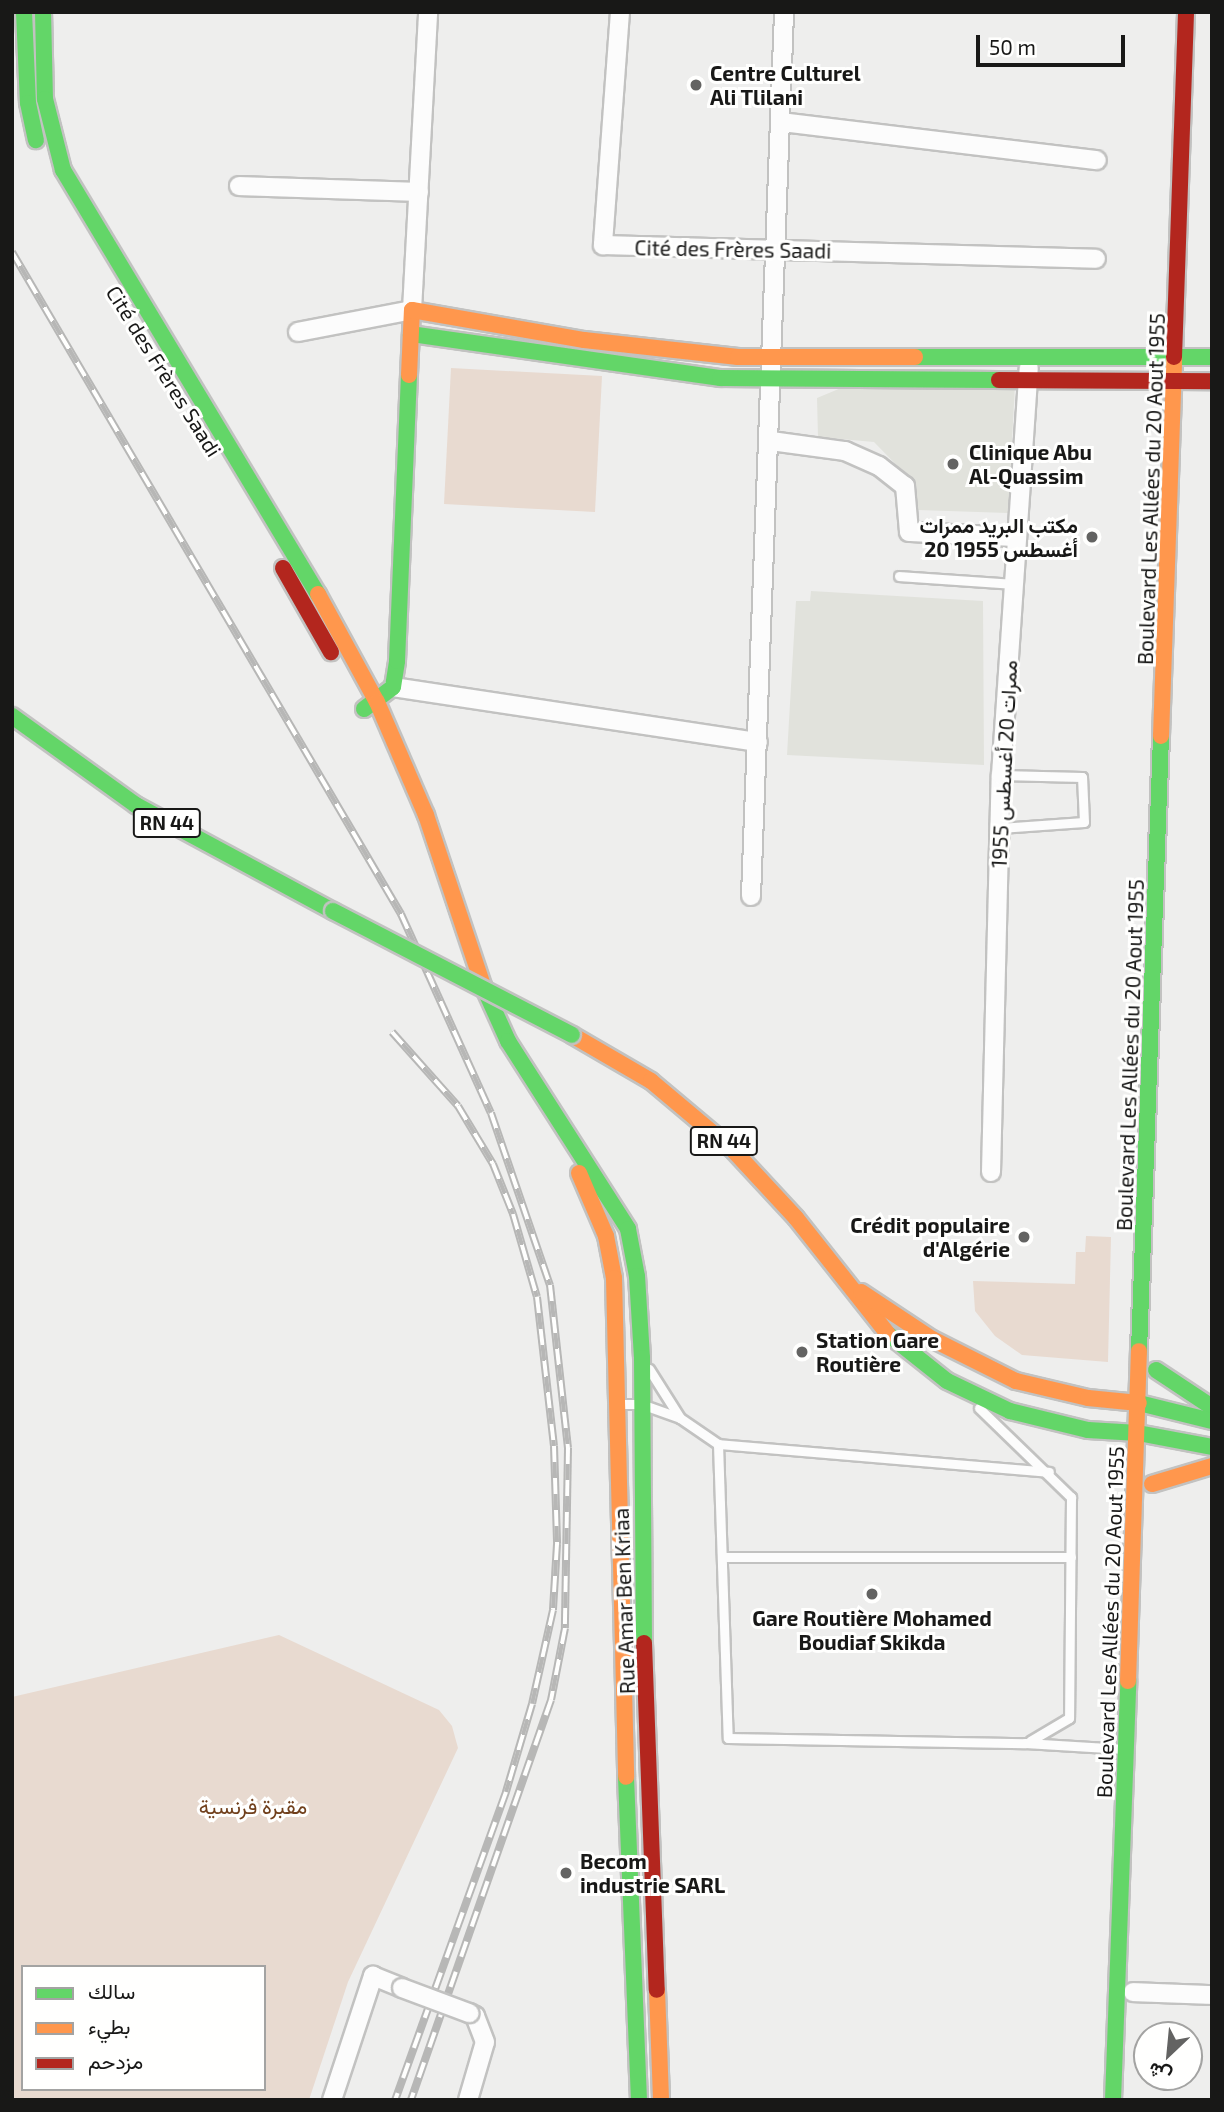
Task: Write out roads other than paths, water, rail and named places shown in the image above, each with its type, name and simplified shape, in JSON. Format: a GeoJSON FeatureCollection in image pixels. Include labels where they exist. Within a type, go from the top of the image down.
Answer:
{"type":"FeatureCollection","features":[{"type":"Feature","properties":{"kind":"main road"},"geometry":{"type":"LineString","coordinates":[[24,12],[27,103],[35,138],[71,218]]}},
{"type":"Feature","properties":{"kind":"main road","name":"Cité des Frères Saadi"},"geometry":{"type":"LineString","coordinates":[[43,12],[45,99],[63,170],[319,596],[440,859]]}},
{"type":"Feature","properties":{"kind":"main road","name":"Boulevard Les Allées du 20 Aout 1955"},"geometry":{"type":"LineString","coordinates":[[1186,12],[1177,356],[1187,385]]}},
{"type":"Feature","properties":{"kind":"main road"},"geometry":{"type":"LineString","coordinates":[[1200,122],[1203,12]]}},
{"type":"Feature","properties":{"kind":"main road"},"geometry":{"type":"LineString","coordinates":[[370,705],[393,687],[412,310],[664,351],[1030,358],[1177,356],[1194,350],[1212,357]]}},
{"type":"Feature","properties":{"kind":"main road","name":"Cité des Frères Saadi"},"geometry":{"type":"LineString","coordinates":[[141,333],[370,705]]}},
{"type":"Feature","properties":{"kind":"main road"},"geometry":{"type":"LineString","coordinates":[[411,334],[666,373],[774,379],[1028,379],[1187,385],[1212,381]]}},
{"type":"Feature","properties":{"kind":"main road","name":"Boulevard Les Allées du 20 Aout 1955"},"geometry":{"type":"LineString","coordinates":[[1129,2100],[1152,1484],[1139,1403],[1140,1360],[1187,385],[1194,350]]}},
{"type":"Feature","properties":{"kind":"main road","name":"RN 44"},"geometry":{"type":"LineString","coordinates":[[12,716],[136,805],[572,1035],[640,1074],[708,1127],[776,1195],[845,1281]]}},
{"type":"Feature","properties":{"kind":"main road","name":"Rue Amar Ben Kriaa"},"geometry":{"type":"LineString","coordinates":[[440,859],[488,997],[508,1041],[558,1124],[587,1159],[628,1229],[637,1276],[642,1358],[643,1615],[661,2100]]}},
{"type":"Feature","properties":{"kind":"main road","name":"Rue Amar Ben Kriaa"},"geometry":{"type":"LineString","coordinates":[[558,1124],[611,1258],[618,1404],[620,1616],[639,2100]]}},
{"type":"Feature","properties":{"kind":"main road"},"geometry":{"type":"LineString","coordinates":[[845,1281],[882,1330],[947,1381],[1010,1411],[1126,1442],[1136,1461]]}},
{"type":"Feature","properties":{"kind":"main road"},"geometry":{"type":"LineString","coordinates":[[845,1281],[978,1365],[1016,1381],[1088,1398],[1139,1403],[1212,1421]]}},
{"type":"Feature","properties":{"kind":"main road","name":"Boulevard Les Allées du 20 Aout 1955"},"geometry":{"type":"LineString","coordinates":[[1113,2100],[1136,1461],[1155,1407],[1157,1346]]}},
{"type":"Feature","properties":{"kind":"main road"},"geometry":{"type":"LineString","coordinates":[[1088,1398],[1131,1380],[1140,1360]]}},
{"type":"Feature","properties":{"kind":"main road"},"geometry":{"type":"LineString","coordinates":[[1156,1370],[1212,1407]]}},
{"type":"Feature","properties":{"kind":"main road"},"geometry":{"type":"LineString","coordinates":[[1088,1430],[1146,1434],[1212,1447]]}},
{"type":"Feature","properties":{"kind":"main road"},"geometry":{"type":"LineString","coordinates":[[1152,1484],[1212,1466]]}},
{"type":"Feature","properties":{"kind":"street"},"geometry":{"type":"LineString","coordinates":[[298,331],[412,310],[428,12]]}},
{"type":"Feature","properties":{"kind":"street","name":"Cité des Frères Saadi"},"geometry":{"type":"LineString","coordinates":[[620,12],[603,245],[1096,259]]}},
{"type":"Feature","properties":{"kind":"street"},"geometry":{"type":"LineString","coordinates":[[751,896],[774,379],[784,12]]}},
{"type":"Feature","properties":{"kind":"street"},"geometry":{"type":"LineString","coordinates":[[781,122],[1097,160]]}},
{"type":"Feature","properties":{"kind":"street"},"geometry":{"type":"LineString","coordinates":[[239,186],[419,192]]}},
{"type":"Feature","properties":{"kind":"street","name":"ممرات 20 أغسطس 1955"},"geometry":{"type":"LineString","coordinates":[[991,1172],[1002,775],[1030,358]]}},
{"type":"Feature","properties":{"kind":"street"},"geometry":{"type":"LineString","coordinates":[[771,441],[845,451],[879,466],[905,486],[909,532],[1016,537]]}},
{"type":"Feature","properties":{"kind":"street"},"geometry":{"type":"LineString","coordinates":[[393,687],[758,742]]}},
{"type":"Feature","properties":{"kind":"street"},"geometry":{"type":"LineString","coordinates":[[332,2100],[373,1976],[475,2016],[485,2042],[468,2100]]}},
{"type":"Feature","properties":{"kind":"street"},"geometry":{"type":"LineString","coordinates":[[1133,1992],[1212,1995]]}},
{"type":"Feature","properties":{"kind":"lane"},"geometry":{"type":"LineString","coordinates":[[899,576],[1014,584]]}},
{"type":"Feature","properties":{"kind":"lane"},"geometry":{"type":"LineString","coordinates":[[1000,828],[1084,822],[1082,777],[1002,775]]}},
{"type":"Feature","properties":{"kind":"lane"},"geometry":{"type":"LineString","coordinates":[[642,1358],[680,1418]]}},
{"type":"Feature","properties":{"kind":"lane"},"geometry":{"type":"LineString","coordinates":[[947,1381],[1049,1472],[1071,1497],[1069,1718],[1025,1743]]}},
{"type":"Feature","properties":{"kind":"lane"},"geometry":{"type":"LineString","coordinates":[[618,1404],[641,1404],[680,1418],[718,1444],[1049,1472]]}},
{"type":"Feature","properties":{"kind":"lane"},"geometry":{"type":"LineString","coordinates":[[718,1444],[729,1738],[1025,1743],[1126,1749]]}},
{"type":"Feature","properties":{"kind":"lane"},"geometry":{"type":"LineString","coordinates":[[722,1557],[1071,1557]]}},
{"type":"Feature","properties":{"kind":"railway"},"geometry":{"type":"LineString","coordinates":[[12,252],[401,914],[491,1113],[550,1285],[568,1448],[565,1628],[551,1700],[411,2100]]}},
{"type":"Feature","properties":{"kind":"railway"},"geometry":{"type":"LineString","coordinates":[[392,1032],[458,1106],[493,1164],[513,1214],[537,1297],[554,1446],[557,1544],[553,1610],[532,1704],[506,1792],[395,2100]]}},
{"type":"Feature","properties":{"kind":"place","name":"Centre Culturel Ali Tlilani"},"geometry":{"type":"Point","coordinates":[696,85]}},
{"type":"Feature","properties":{"kind":"place","name":"Clinique Abu Al-Quassim"},"geometry":{"type":"Point","coordinates":[953,464]}},
{"type":"Feature","properties":{"kind":"place","name":"مكتب البريد ممرات 20 أغسطس 1955"},"geometry":{"type":"Point","coordinates":[1092,537]}},
{"type":"Feature","properties":{"kind":"place","name":"Crédit populaire d'Algérie"},"geometry":{"type":"Point","coordinates":[1024,1237]}},
{"type":"Feature","properties":{"kind":"place","name":"Station Gare Routière"},"geometry":{"type":"Point","coordinates":[802,1352]}},
{"type":"Feature","properties":{"kind":"place","name":"Gare Routière Mohamed Boudiaf Skikda"},"geometry":{"type":"Point","coordinates":[872,1594]}},
{"type":"Feature","properties":{"kind":"place","name":"Becom industrie SARL"},"geometry":{"type":"Point","coordinates":[566,1873]}},
{"type":"Feature","properties":{"kind":"park label","name":"مقبرة فرنسية"},"geometry":{"type":"Point","coordinates":[253,1806]}}]}
